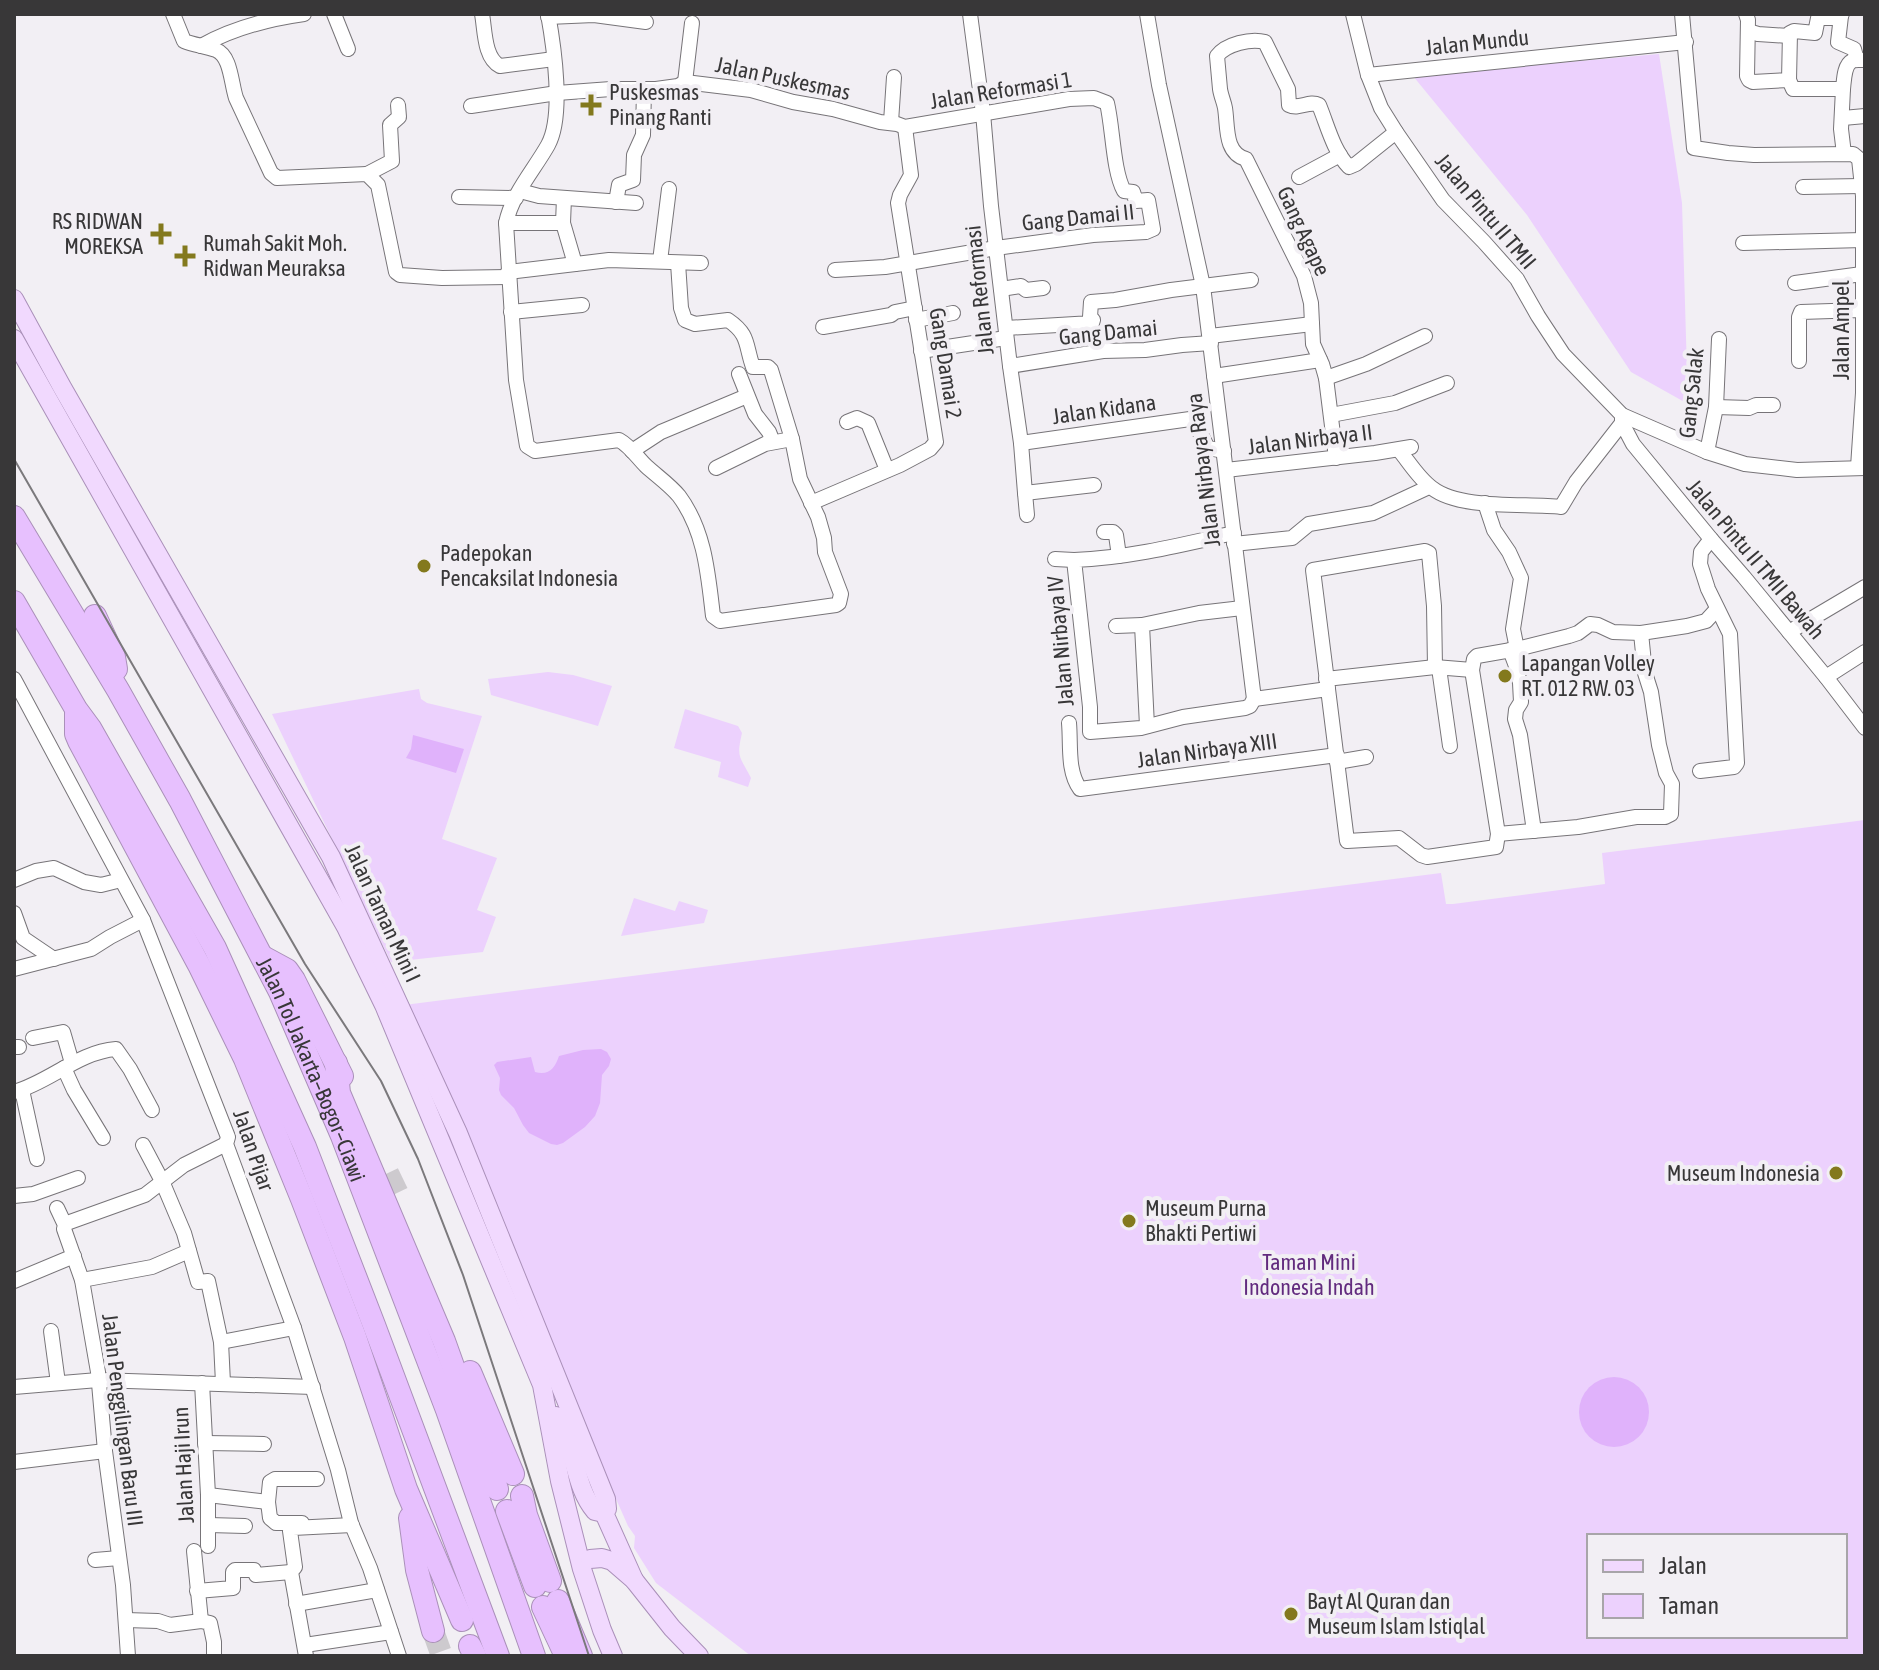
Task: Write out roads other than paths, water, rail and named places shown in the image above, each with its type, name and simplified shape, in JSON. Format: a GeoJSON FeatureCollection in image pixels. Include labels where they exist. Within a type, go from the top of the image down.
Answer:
{"type":"FeatureCollection","features":[{"type":"Feature","properties":{"kind":"highway","name":"Jalan Tol Jakarta–Bogor–Ciawi"},"geometry":{"type":"LineString","coordinates":[[14,517],[118,690],[263,957],[347,1150],[447,1410],[534,1656]]}},
{"type":"Feature","properties":{"kind":"highway","name":"Jalan Tol Jakarta–Bogor–Ciawi"},"geometry":{"type":"LineString","coordinates":[[14,602],[90,728],[215,948],[305,1147],[498,1656]]}},
{"type":"Feature","properties":{"kind":"highway"},"geometry":{"type":"LineString","coordinates":[[95,616],[114,657],[118,690]]}},
{"type":"Feature","properties":{"kind":"highway"},"geometry":{"type":"LineString","coordinates":[[76,709],[79,741],[199,965],[245,1059],[355,1337],[406,1489],[462,1620]]}},
{"type":"Feature","properties":{"kind":"highway"},"geometry":{"type":"LineString","coordinates":[[263,957],[287,970],[294,980],[388,1173]]}},
{"type":"Feature","properties":{"kind":"highway"},"geometry":{"type":"LineString","coordinates":[[336,1063],[339,1093],[505,1481],[401,1200]]}},
{"type":"Feature","properties":{"kind":"highway"},"geometry":{"type":"LineString","coordinates":[[406,1489],[417,1570],[433,1631]]}},
{"type":"Feature","properties":{"kind":"highway"},"geometry":{"type":"LineString","coordinates":[[514,1504],[526,1515],[566,1656]]}},
{"type":"Feature","properties":{"kind":"highway"},"geometry":{"type":"LineString","coordinates":[[546,1594],[581,1656]]}},
{"type":"Feature","properties":{"kind":"main road","name":"Jalan Taman Mini I"},"geometry":{"type":"LineString","coordinates":[[14,299],[331,857],[469,1160],[606,1499],[607,1509],[604,1513],[634,1580]]}},
{"type":"Feature","properties":{"kind":"main road","name":"Jalan Taman Mini I"},"geometry":{"type":"LineString","coordinates":[[14,339],[346,927],[384,1005],[542,1385],[560,1481],[586,1564],[602,1630],[613,1656]]}},
{"type":"Feature","properties":{"kind":"main road"},"geometry":{"type":"LineString","coordinates":[[542,1385],[569,1446],[587,1500],[595,1511],[604,1513]]}},
{"type":"Feature","properties":{"kind":"main road"},"geometry":{"type":"LineString","coordinates":[[586,1564],[613,1533]]}},
{"type":"Feature","properties":{"kind":"main road"},"geometry":{"type":"LineString","coordinates":[[586,1564],[602,1558],[612,1561],[634,1580],[699,1656]]}},
{"type":"Feature","properties":{"kind":"street"},"geometry":{"type":"LineString","coordinates":[[173,14],[184,41],[221,52],[227,61],[236,98],[271,173],[277,178],[367,174],[392,161],[390,125],[399,117],[398,105]]}},
{"type":"Feature","properties":{"kind":"street"},"geometry":{"type":"LineString","coordinates":[[201,46],[239,28],[304,14]]}},
{"type":"Feature","properties":{"kind":"street"},"geometry":{"type":"LineString","coordinates":[[334,14],[348,49]]}},
{"type":"Feature","properties":{"kind":"street"},"geometry":{"type":"LineString","coordinates":[[482,14],[490,58],[496,65],[554,59]]}},
{"type":"Feature","properties":{"kind":"street","name":"Jalan Reformasi"},"geometry":{"type":"LineString","coordinates":[[970,14],[1027,515]]}},
{"type":"Feature","properties":{"kind":"street","name":"Jalan Nirbaya Raya"},"geometry":{"type":"LineString","coordinates":[[1147,14],[1159,85],[1203,286],[1254,699]]}},
{"type":"Feature","properties":{"kind":"street","name":"Jalan Pintu II TMII"},"geometry":{"type":"LineString","coordinates":[[1353,14],[1368,75],[1381,108],[1396,132],[1443,200],[1517,279],[1563,354],[1622,419]]}},
{"type":"Feature","properties":{"kind":"street"},"geometry":{"type":"LineString","coordinates":[[1682,14],[1694,148],[1754,155],[1853,154],[1858,157],[1863,193],[1803,187]]}},
{"type":"Feature","properties":{"kind":"street"},"geometry":{"type":"LineString","coordinates":[[1746,14],[1749,80],[1789,80]]}},
{"type":"Feature","properties":{"kind":"street"},"geometry":{"type":"LineString","coordinates":[[646,22],[594,15],[548,16],[557,93],[554,129],[508,213],[506,223],[513,350],[525,443],[535,451],[619,440],[624,442],[677,493],[691,516],[699,534],[709,576],[713,616],[720,621],[836,605],[841,594],[825,552],[821,527],[800,479],[792,439],[771,370],[768,367],[753,367],[746,337],[728,320],[695,324],[685,320],[681,308],[678,263]]}},
{"type":"Feature","properties":{"kind":"street"},"geometry":{"type":"LineString","coordinates":[[1841,15],[1838,41],[1854,49],[1861,60],[1849,62],[1845,73],[1841,129],[1844,154]]}},
{"type":"Feature","properties":{"kind":"street"},"geometry":{"type":"LineString","coordinates":[[1841,15],[1839,18],[1818,18],[1815,33],[1790,33],[1789,80],[1795,89],[1843,89]]}},
{"type":"Feature","properties":{"kind":"street"},"geometry":{"type":"LineString","coordinates":[[685,82],[692,23]]}},
{"type":"Feature","properties":{"kind":"street"},"geometry":{"type":"LineString","coordinates":[[1748,31],[1789,36]]}},
{"type":"Feature","properties":{"kind":"street","name":"Gang Agape"},"geometry":{"type":"LineString","coordinates":[[1336,458],[1326,378],[1313,344],[1311,303],[1302,271],[1246,159],[1233,150],[1226,128],[1217,56],[1225,47],[1258,40],[1265,42],[1288,89],[1289,105],[1319,105],[1340,155]]}},
{"type":"Feature","properties":{"kind":"street","name":"Jalan Mundu"},"geometry":{"type":"LineString","coordinates":[[1368,75],[1686,42]]}},
{"type":"Feature","properties":{"kind":"street","name":"Gang Damai 2"},"geometry":{"type":"LineString","coordinates":[[811,503],[887,470],[930,449],[936,442],[898,203],[911,175],[898,125],[894,77]]}},
{"type":"Feature","properties":{"kind":"street","name":"Jalan Puskesmas"},"geometry":{"type":"LineString","coordinates":[[471,106],[557,93],[670,88],[685,82],[751,90],[898,125]]}},
{"type":"Feature","properties":{"kind":"street"},"geometry":{"type":"LineString","coordinates":[[616,202],[619,185],[633,180],[634,155],[643,135],[644,89]]}},
{"type":"Feature","properties":{"kind":"street","name":"Jalan Reformasi 1"},"geometry":{"type":"LineString","coordinates":[[898,125],[930,124],[1069,99],[1094,98],[1104,101]]}},
{"type":"Feature","properties":{"kind":"street","name":"Gang Damai II"},"geometry":{"type":"LineString","coordinates":[[996,248],[1153,229],[1148,200],[1136,201],[1133,192],[1124,191],[1117,174],[1112,125],[1104,101]]}},
{"type":"Feature","properties":{"kind":"street"},"geometry":{"type":"LineString","coordinates":[[1843,118],[1865,116]]}},
{"type":"Feature","properties":{"kind":"street"},"geometry":{"type":"LineString","coordinates":[[1299,177],[1340,155],[1347,166],[1354,166],[1396,132]]}},
{"type":"Feature","properties":{"kind":"street"},"geometry":{"type":"LineString","coordinates":[[367,174],[378,185],[396,272],[400,275],[442,278],[508,274],[609,260],[701,263]]}},
{"type":"Feature","properties":{"kind":"street"},"geometry":{"type":"LineString","coordinates":[[660,261],[669,189]]}},
{"type":"Feature","properties":{"kind":"street","name":"Jalan Ampel"},"geometry":{"type":"LineString","coordinates":[[1862,468],[1863,193]]}},
{"type":"Feature","properties":{"kind":"street"},"geometry":{"type":"LineString","coordinates":[[459,197],[518,195],[636,203]]}},
{"type":"Feature","properties":{"kind":"street"},"geometry":{"type":"LineString","coordinates":[[564,198],[563,223],[575,264]]}},
{"type":"Feature","properties":{"kind":"street"},"geometry":{"type":"LineString","coordinates":[[506,223],[563,223]]}},
{"type":"Feature","properties":{"kind":"street"},"geometry":{"type":"LineString","coordinates":[[1743,243],[1863,240]]}},
{"type":"Feature","properties":{"kind":"street"},"geometry":{"type":"LineString","coordinates":[[835,270],[907,264],[996,248]]}},
{"type":"Feature","properties":{"kind":"street"},"geometry":{"type":"LineString","coordinates":[[1795,283],[1862,274]]}},
{"type":"Feature","properties":{"kind":"street"},"geometry":{"type":"LineString","coordinates":[[921,351],[1006,333],[1092,323],[1091,302],[1251,280]]}},
{"type":"Feature","properties":{"kind":"street"},"geometry":{"type":"LineString","coordinates":[[1001,289],[1021,286],[1026,290],[1043,288]]}},
{"type":"Feature","properties":{"kind":"street"},"geometry":{"type":"LineString","coordinates":[[511,312],[582,305]]}},
{"type":"Feature","properties":{"kind":"street"},"geometry":{"type":"LineString","coordinates":[[1799,361],[1800,313],[1862,310]]}},
{"type":"Feature","properties":{"kind":"street"},"geometry":{"type":"LineString","coordinates":[[823,327],[895,312],[953,313]]}},
{"type":"Feature","properties":{"kind":"street"},"geometry":{"type":"LineString","coordinates":[[1210,340],[1312,324]]}},
{"type":"Feature","properties":{"kind":"street"},"geometry":{"type":"LineString","coordinates":[[1326,378],[1366,364],[1425,336]]}},
{"type":"Feature","properties":{"kind":"street","name":"Gang Salak"},"geometry":{"type":"LineString","coordinates":[[1707,452],[1716,407],[1719,339]]}},
{"type":"Feature","properties":{"kind":"street","name":"Gang Damai"},"geometry":{"type":"LineString","coordinates":[[1010,366],[1103,351],[1145,350],[1210,340]]}},
{"type":"Feature","properties":{"kind":"street"},"geometry":{"type":"LineString","coordinates":[[1214,376],[1320,360]]}},
{"type":"Feature","properties":{"kind":"street"},"geometry":{"type":"LineString","coordinates":[[739,374],[755,414],[773,442]]}},
{"type":"Feature","properties":{"kind":"street"},"geometry":{"type":"LineString","coordinates":[[1331,415],[1395,403],[1447,383]]}},
{"type":"Feature","properties":{"kind":"street"},"geometry":{"type":"LineString","coordinates":[[632,451],[661,432],[747,396]]}},
{"type":"Feature","properties":{"kind":"street"},"geometry":{"type":"LineString","coordinates":[[1716,407],[1773,405]]}},
{"type":"Feature","properties":{"kind":"street"},"geometry":{"type":"LineString","coordinates":[[847,422],[857,418],[868,423],[887,470]]}},
{"type":"Feature","properties":{"kind":"street","name":"Jalan Kidana"},"geometry":{"type":"LineString","coordinates":[[1021,443],[1190,419],[1208,448],[1224,451]]}},
{"type":"Feature","properties":{"kind":"street"},"geometry":{"type":"LineString","coordinates":[[1429,487],[1445,496],[1485,503],[1561,507],[1622,419],[1745,464],[1785,469],[1862,468]]}},
{"type":"Feature","properties":{"kind":"street","name":"Jalan Pintu II TMII Bawah"},"geometry":{"type":"LineString","coordinates":[[1622,419],[1633,444],[1863,722]]}},
{"type":"Feature","properties":{"kind":"street"},"geometry":{"type":"LineString","coordinates":[[716,468],[765,444],[792,439]]}},
{"type":"Feature","properties":{"kind":"street","name":"Jalan Nirbaya II"},"geometry":{"type":"LineString","coordinates":[[1226,470],[1405,448],[1429,487]]}},
{"type":"Feature","properties":{"kind":"street"},"geometry":{"type":"LineString","coordinates":[[1025,493],[1094,485]]}},
{"type":"Feature","properties":{"kind":"street","name":"Jalan Nirbaya IV"},"geometry":{"type":"LineString","coordinates":[[1147,726],[1090,732],[1074,560],[1234,538],[1292,538],[1309,524],[1373,513],[1429,487]]}},
{"type":"Feature","properties":{"kind":"street"},"geometry":{"type":"LineString","coordinates":[[1485,503],[1494,530],[1521,578],[1513,629],[1521,702],[1515,719],[1534,831]]}},
{"type":"Feature","properties":{"kind":"street"},"geometry":{"type":"LineString","coordinates":[[1104,532],[1116,535],[1119,556]]}},
{"type":"Feature","properties":{"kind":"street"},"geometry":{"type":"LineString","coordinates":[[1700,771],[1734,767],[1737,763],[1730,634],[1708,589],[1700,564],[1701,552],[1711,539]]}},
{"type":"Feature","properties":{"kind":"street"},"geometry":{"type":"LineString","coordinates":[[1450,746],[1437,668],[1429,553],[1313,564],[1347,841],[1399,838],[1421,855],[1493,848],[1498,844],[1472,670],[1477,656],[1569,636],[1590,624],[1613,632],[1641,633],[1687,626],[1706,621],[1717,609]]}},
{"type":"Feature","properties":{"kind":"street"},"geometry":{"type":"LineString","coordinates":[[1055,559],[1074,560]]}},
{"type":"Feature","properties":{"kind":"street"},"geometry":{"type":"LineString","coordinates":[[1789,632],[1865,587]]}},
{"type":"Feature","properties":{"kind":"street"},"geometry":{"type":"LineString","coordinates":[[1116,626],[1142,625],[1242,608]]}},
{"type":"Feature","properties":{"kind":"street"},"geometry":{"type":"LineString","coordinates":[[1142,625],[1147,726],[1248,707],[1254,699],[1327,684],[1437,668],[1472,670]]}},
{"type":"Feature","properties":{"kind":"street"},"geometry":{"type":"LineString","coordinates":[[1498,834],[1578,827],[1636,817],[1669,816],[1672,811],[1672,784],[1659,745],[1641,633]]}},
{"type":"Feature","properties":{"kind":"street"},"geometry":{"type":"LineString","coordinates":[[1826,677],[1865,652]]}},
{"type":"Feature","properties":{"kind":"street","name":"Jalan Pijar"},"geometry":{"type":"LineString","coordinates":[[14,679],[143,920],[228,1137],[226,1144],[313,1387],[351,1524],[370,1568],[399,1656]]}},
{"type":"Feature","properties":{"kind":"street","name":"Jalan Nirbaya XIII"},"geometry":{"type":"LineString","coordinates":[[1069,723],[1073,776],[1080,789],[1366,757]]}},
{"type":"Feature","properties":{"kind":"street"},"geometry":{"type":"LineString","coordinates":[[14,880],[54,868],[84,882],[101,885],[121,880]]}},
{"type":"Feature","properties":{"kind":"street"},"geometry":{"type":"LineString","coordinates":[[14,913],[23,938],[54,959]]}},
{"type":"Feature","properties":{"kind":"street"},"geometry":{"type":"LineString","coordinates":[[14,969],[91,949],[143,920]]}},
{"type":"Feature","properties":{"kind":"street"},"geometry":{"type":"LineString","coordinates":[[33,1038],[63,1032],[74,1090],[103,1138]]}},
{"type":"Feature","properties":{"kind":"street"},"geometry":{"type":"LineString","coordinates":[[37,1159],[18,1091],[68,1066],[116,1049],[152,1110]]}},
{"type":"Feature","properties":{"kind":"street"},"geometry":{"type":"LineString","coordinates":[[65,1225],[145,1195],[184,1165],[226,1144]]}},
{"type":"Feature","properties":{"kind":"street"},"geometry":{"type":"LineString","coordinates":[[143,1145],[184,1233],[198,1282],[208,1281],[221,1342],[223,1383]]}},
{"type":"Feature","properties":{"kind":"street"},"geometry":{"type":"LineString","coordinates":[[14,1196],[33,1194],[78,1178]]}},
{"type":"Feature","properties":{"kind":"street","name":"Jalan Penggilingan Baru III"},"geometry":{"type":"LineString","coordinates":[[57,1208],[82,1280],[98,1380],[128,1656]]}},
{"type":"Feature","properties":{"kind":"street"},"geometry":{"type":"LineString","coordinates":[[82,1280],[152,1267],[189,1251]]}},
{"type":"Feature","properties":{"kind":"street"},"geometry":{"type":"LineString","coordinates":[[14,1281],[74,1256]]}},
{"type":"Feature","properties":{"kind":"street"},"geometry":{"type":"LineString","coordinates":[[221,1342],[294,1328]]}},
{"type":"Feature","properties":{"kind":"street"},"geometry":{"type":"LineString","coordinates":[[51,1331],[58,1383]]}},
{"type":"Feature","properties":{"kind":"street","name":"Jalan Haji Irun"},"geometry":{"type":"LineString","coordinates":[[14,1386],[98,1380],[313,1387]]}},
{"type":"Feature","properties":{"kind":"street","name":"Jalan Haji Irun"},"geometry":{"type":"LineString","coordinates":[[202,1383],[209,1525],[201,1548],[197,1591],[201,1621],[210,1623],[212,1628],[214,1656]]}},
{"type":"Feature","properties":{"kind":"street"},"geometry":{"type":"LineString","coordinates":[[205,1443],[264,1444]]}},
{"type":"Feature","properties":{"kind":"street"},"geometry":{"type":"LineString","coordinates":[[14,1462],[105,1451]]}},
{"type":"Feature","properties":{"kind":"street"},"geometry":{"type":"LineString","coordinates":[[317,1479],[275,1479],[270,1482],[270,1518],[276,1523],[351,1524]]}},
{"type":"Feature","properties":{"kind":"street"},"geometry":{"type":"LineString","coordinates":[[208,1495],[268,1502]]}},
{"type":"Feature","properties":{"kind":"street"},"geometry":{"type":"LineString","coordinates":[[197,1591],[233,1588],[235,1570],[254,1570],[256,1575],[291,1572],[295,1567],[290,1531],[293,1528],[351,1524]]}},
{"type":"Feature","properties":{"kind":"street"},"geometry":{"type":"LineString","coordinates":[[209,1525],[245,1526]]}},
{"type":"Feature","properties":{"kind":"street"},"geometry":{"type":"LineString","coordinates":[[95,1560],[119,1558]]}},
{"type":"Feature","properties":{"kind":"street"},"geometry":{"type":"LineString","coordinates":[[291,1572],[305,1650],[391,1632]]}},
{"type":"Feature","properties":{"kind":"street"},"geometry":{"type":"LineString","coordinates":[[296,1604],[377,1590]]}},
{"type":"Feature","properties":{"kind":"street"},"geometry":{"type":"LineString","coordinates":[[126,1620],[158,1621],[170,1625],[201,1621]]}},
{"type":"Feature","properties":{"kind":"tunnel"},"geometry":{"type":"LineString","coordinates":[[388,1173],[401,1200]]}},
{"type":"Feature","properties":{"kind":"tunnel"},"geometry":{"type":"LineString","coordinates":[[433,1631],[442,1656]]}},
{"type":"Feature","properties":{"kind":"tram line"},"geometry":{"type":"LineString","coordinates":[[14,459],[305,964],[381,1081],[418,1159],[463,1275],[589,1656]]}},
{"type":"Feature","properties":{"kind":"place","name":"Puskesmas Pinang Ranti"},"geometry":{"type":"Point","coordinates":[591,105]}},
{"type":"Feature","properties":{"kind":"place","name":"RS RIDWAN MOREKSA"},"geometry":{"type":"Point","coordinates":[161,234]}},
{"type":"Feature","properties":{"kind":"place","name":"Rumah Sakit Moh. Ridwan Meuraksa"},"geometry":{"type":"Point","coordinates":[185,256]}},
{"type":"Feature","properties":{"kind":"place","name":"Padepokan Pencaksilat Indonesia"},"geometry":{"type":"Point","coordinates":[424,566]}},
{"type":"Feature","properties":{"kind":"place","name":"Lapangan Volley RT. 012 RW. 03"},"geometry":{"type":"Point","coordinates":[1505,676]}},
{"type":"Feature","properties":{"kind":"place","name":"Museum Indonesia"},"geometry":{"type":"Point","coordinates":[1836,1173]}},
{"type":"Feature","properties":{"kind":"place","name":"Museum Purna Bhakti Pertiwi"},"geometry":{"type":"Point","coordinates":[1129,1221]}},
{"type":"Feature","properties":{"kind":"place","name":"Bayt Al Quran dan Museum Islam Istiqlal"},"geometry":{"type":"Point","coordinates":[1291,1614]}},
{"type":"Feature","properties":{"kind":"park label","name":"Taman Mini Indonesia Indah"},"geometry":{"type":"Point","coordinates":[1309,1274]}}]}
